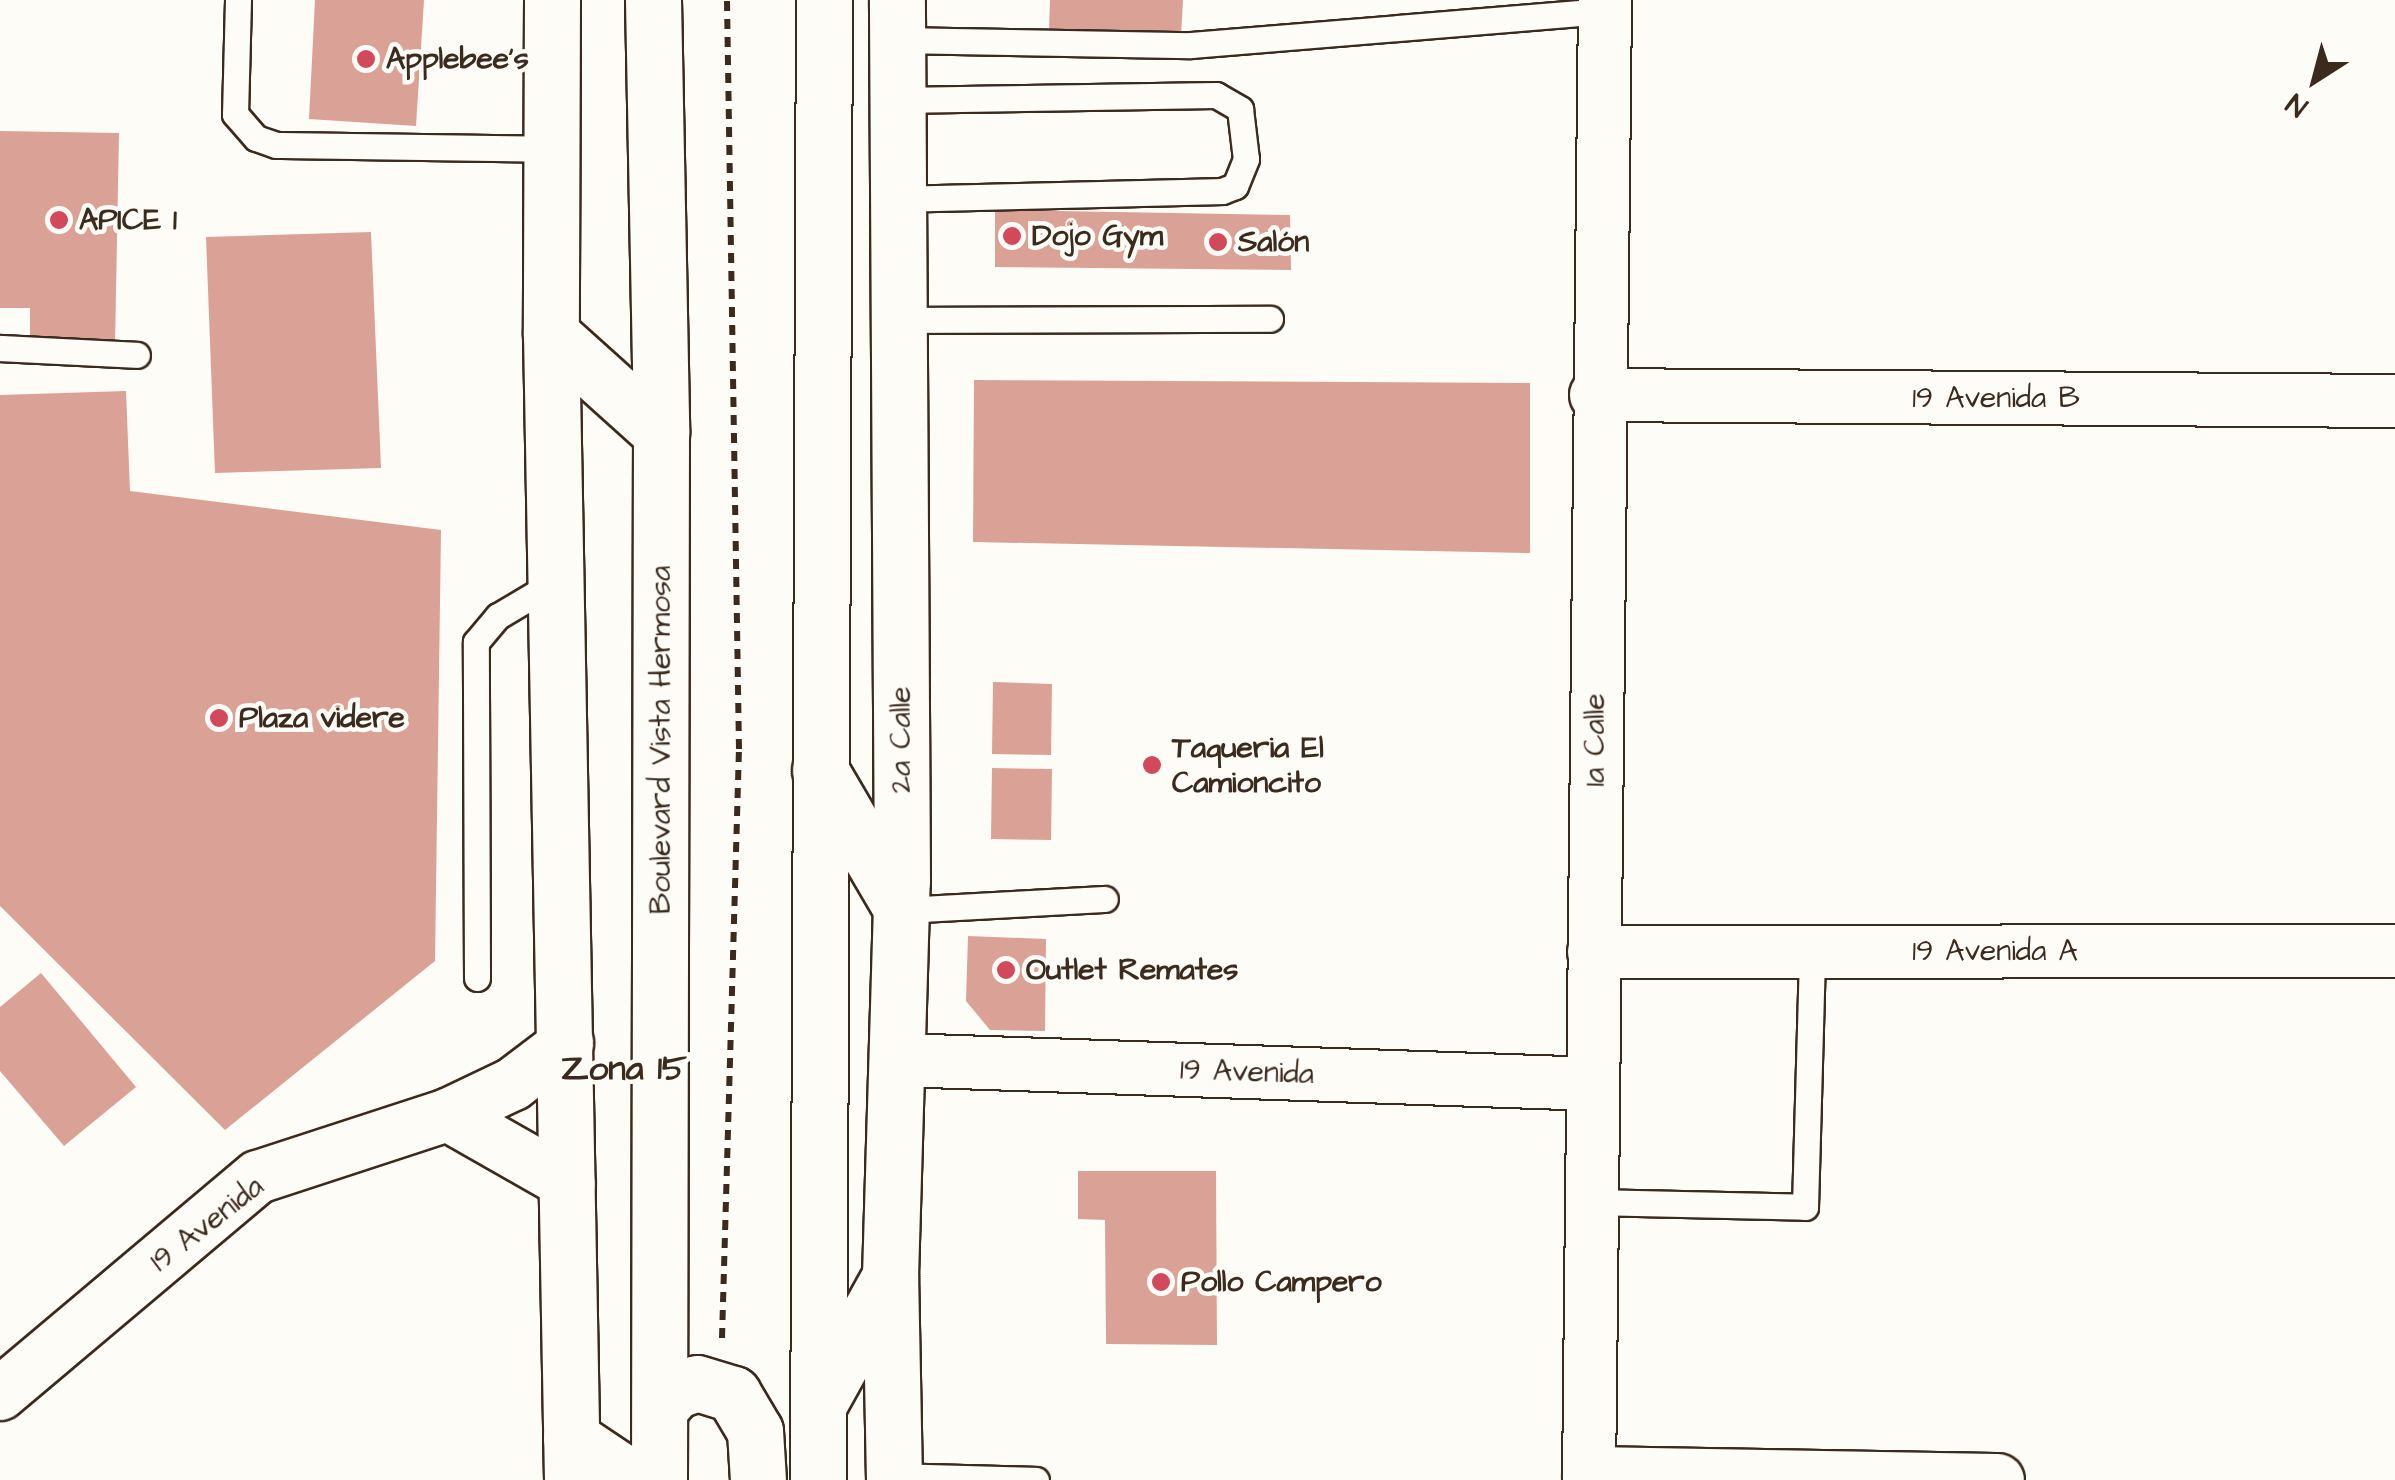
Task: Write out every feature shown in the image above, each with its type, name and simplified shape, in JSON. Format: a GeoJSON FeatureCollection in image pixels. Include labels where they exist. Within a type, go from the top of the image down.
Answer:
{"type":"FeatureCollection","features":[{"type":"Feature","properties":{"kind":"main road"},"geometry":{"type":"LineString","coordinates":[[552,0],[551,334],[568,1043],[572,1459],[634,1480]]}},
{"type":"Feature","properties":{"kind":"main road","name":"Boulevard Vista Hermosa"},"geometry":{"type":"LineString","coordinates":[[654,0],[661,433],[659,1480]]}},
{"type":"Feature","properties":{"kind":"main road"},"geometry":{"type":"LineString","coordinates":[[818,1480],[824,0]]}},
{"type":"Feature","properties":{"kind":"main road","name":"2a Calle"},"geometry":{"type":"LineString","coordinates":[[894,1478],[890,1276],[902,910],[897,20]]}},
{"type":"Feature","properties":{"kind":"main road"},"geometry":{"type":"LineString","coordinates":[[551,334],[661,433]]}},
{"type":"Feature","properties":{"kind":"main road"},"geometry":{"type":"LineString","coordinates":[[818,767],[902,910]]}},
{"type":"Feature","properties":{"kind":"main road"},"geometry":{"type":"LineString","coordinates":[[820,1403],[890,1276]]}},
{"type":"Feature","properties":{"kind":"main road"},"geometry":{"type":"LineString","coordinates":[[660,1408],[686,1386],[720,1386],[750,1417],[758,1480]]}},
{"type":"Feature","properties":{"kind":"street","name":"1a Calle"},"geometry":{"type":"LineString","coordinates":[[1590,1476],[1596,395],[1604,5]]}},
{"type":"Feature","properties":{"kind":"street","name":"19 Avenida B"},"geometry":{"type":"LineString","coordinates":[[1596,395],[2395,401]]}},
{"type":"Feature","properties":{"kind":"street","name":"19 Avenida A"},"geometry":{"type":"LineString","coordinates":[[1594,952],[2395,951]]}},
{"type":"Feature","properties":{"kind":"street","name":"19 Avenida"},"geometry":{"type":"LineString","coordinates":[[0,1394],[258,1177],[448,1114],[513,1084],[568,1043]]}},
{"type":"Feature","properties":{"kind":"street","name":"19 Avenida"},"geometry":{"type":"LineString","coordinates":[[900,1060],[1593,1084]]}},
{"type":"Feature","properties":{"kind":"street"},"geometry":{"type":"LineString","coordinates":[[448,1114],[569,1184]]}},
{"type":"Feature","properties":{"kind":"street"},"geometry":{"type":"LineString","coordinates":[[1590,1476],[1998,1480]]}},
{"type":"Feature","properties":{"kind":"lane"},"geometry":{"type":"LineString","coordinates":[[238,0],[234,114],[256,138],[276,144],[551,149]]}},
{"type":"Feature","properties":{"kind":"lane"},"geometry":{"type":"LineString","coordinates":[[897,20],[1191,46],[1604,5]]}},
{"type":"Feature","properties":{"kind":"lane"},"geometry":{"type":"LineString","coordinates":[[897,100],[1216,95],[1240,109],[1246,158],[1242,176],[1222,191],[898,199]]}},
{"type":"Feature","properties":{"kind":"lane"},"geometry":{"type":"LineString","coordinates":[[898,320],[1270,319]]}},
{"type":"Feature","properties":{"kind":"lane"},"geometry":{"type":"LineString","coordinates":[[0,348],[136,354]]}},
{"type":"Feature","properties":{"kind":"lane"},"geometry":{"type":"LineString","coordinates":[[478,978],[476,642],[498,616],[556,581]]}},
{"type":"Feature","properties":{"kind":"lane"},"geometry":{"type":"LineString","coordinates":[[902,910],[1105,898]]}},
{"type":"Feature","properties":{"kind":"lane"},"geometry":{"type":"LineString","coordinates":[[1592,1202],[1805,1207],[1812,952]]}},
{"type":"Feature","properties":{"kind":"lane"},"geometry":{"type":"LineString","coordinates":[[894,1478],[1036,1480]]}},
{"type":"Feature","properties":{"kind":"path"},"geometry":{"type":"LineString","coordinates":[[720,1386],[740,748],[726,0]]}},
{"type":"Feature","properties":{"kind":"building","name":"Applebee's"},"geometry":{"type":"Polygon","coordinates":[[[315,0],[424,0],[416,126],[309,119],[315,0]]]}},
{"type":"Feature","properties":{"kind":"building"},"geometry":{"type":"Polygon","coordinates":[[[1050,0],[1183,0],[1181,36],[1049,30],[1050,0]]]}},
{"type":"Feature","properties":{"kind":"building","name":"APICE 1"},"geometry":{"type":"Polygon","coordinates":[[[0,131],[119,133],[115,345],[30,343],[30,308],[0,308],[0,131]]]}},
{"type":"Feature","properties":{"kind":"building"},"geometry":{"type":"Polygon","coordinates":[[[995,210],[1290,215],[1291,270],[995,267],[995,210]]]}},
{"type":"Feature","properties":{"kind":"building"},"geometry":{"type":"Polygon","coordinates":[[[371,232],[381,468],[215,473],[206,237],[371,232]]]}},
{"type":"Feature","properties":{"kind":"building"},"geometry":{"type":"Polygon","coordinates":[[[974,380],[1530,383],[1530,553],[973,542],[974,380]]]}},
{"type":"Feature","properties":{"kind":"building","name":"Plaza videre"},"geometry":{"type":"Polygon","coordinates":[[[126,391],[130,491],[441,530],[435,961],[225,1130],[0,906],[0,395],[126,391]]]}},
{"type":"Feature","properties":{"kind":"building"},"geometry":{"type":"Polygon","coordinates":[[[993,682],[1052,684],[1051,755],[992,754],[993,682]]]}},
{"type":"Feature","properties":{"kind":"building"},"geometry":{"type":"Polygon","coordinates":[[[992,768],[1052,769],[1051,840],[991,839],[992,768]]]}},
{"type":"Feature","properties":{"kind":"building","name":"Outlet Remates"},"geometry":{"type":"Polygon","coordinates":[[[968,936],[1046,939],[1045,1031],[990,1030],[966,1001],[968,936]]]}},
{"type":"Feature","properties":{"kind":"building"},"geometry":{"type":"Polygon","coordinates":[[[41,973],[136,1087],[64,1146],[0,1071],[0,1007],[41,973]]]}},
{"type":"Feature","properties":{"kind":"building","name":"Pollo Campero"},"geometry":{"type":"Polygon","coordinates":[[[1078,1171],[1216,1171],[1217,1345],[1106,1344],[1105,1220],[1078,1219],[1078,1171]]]}},
{"type":"Feature","properties":{"kind":"place","name":"Applebee's"},"geometry":{"type":"Point","coordinates":[366,59]}},
{"type":"Feature","properties":{"kind":"place","name":"APICE 1"},"geometry":{"type":"Point","coordinates":[59,220]}},
{"type":"Feature","properties":{"kind":"place","name":"Dojo Gym"},"geometry":{"type":"Point","coordinates":[1012,236]}},
{"type":"Feature","properties":{"kind":"place","name":"Salón"},"geometry":{"type":"Point","coordinates":[1218,242]}},
{"type":"Feature","properties":{"kind":"place","name":"Plaza videre"},"geometry":{"type":"Point","coordinates":[219,718]}},
{"type":"Feature","properties":{"kind":"place","name":"Taqueria El Camioncito"},"geometry":{"type":"Point","coordinates":[1152,765]}},
{"type":"Feature","properties":{"kind":"place","name":"Outlet Remates"},"geometry":{"type":"Point","coordinates":[1006,970]}},
{"type":"Feature","properties":{"kind":"place","name":"Pollo Campero"},"geometry":{"type":"Point","coordinates":[1161,1282]}},
{"type":"Feature","properties":{"kind":"district","name":"Zona 15"},"geometry":{"type":"Point","coordinates":[624,1069]}}]}
